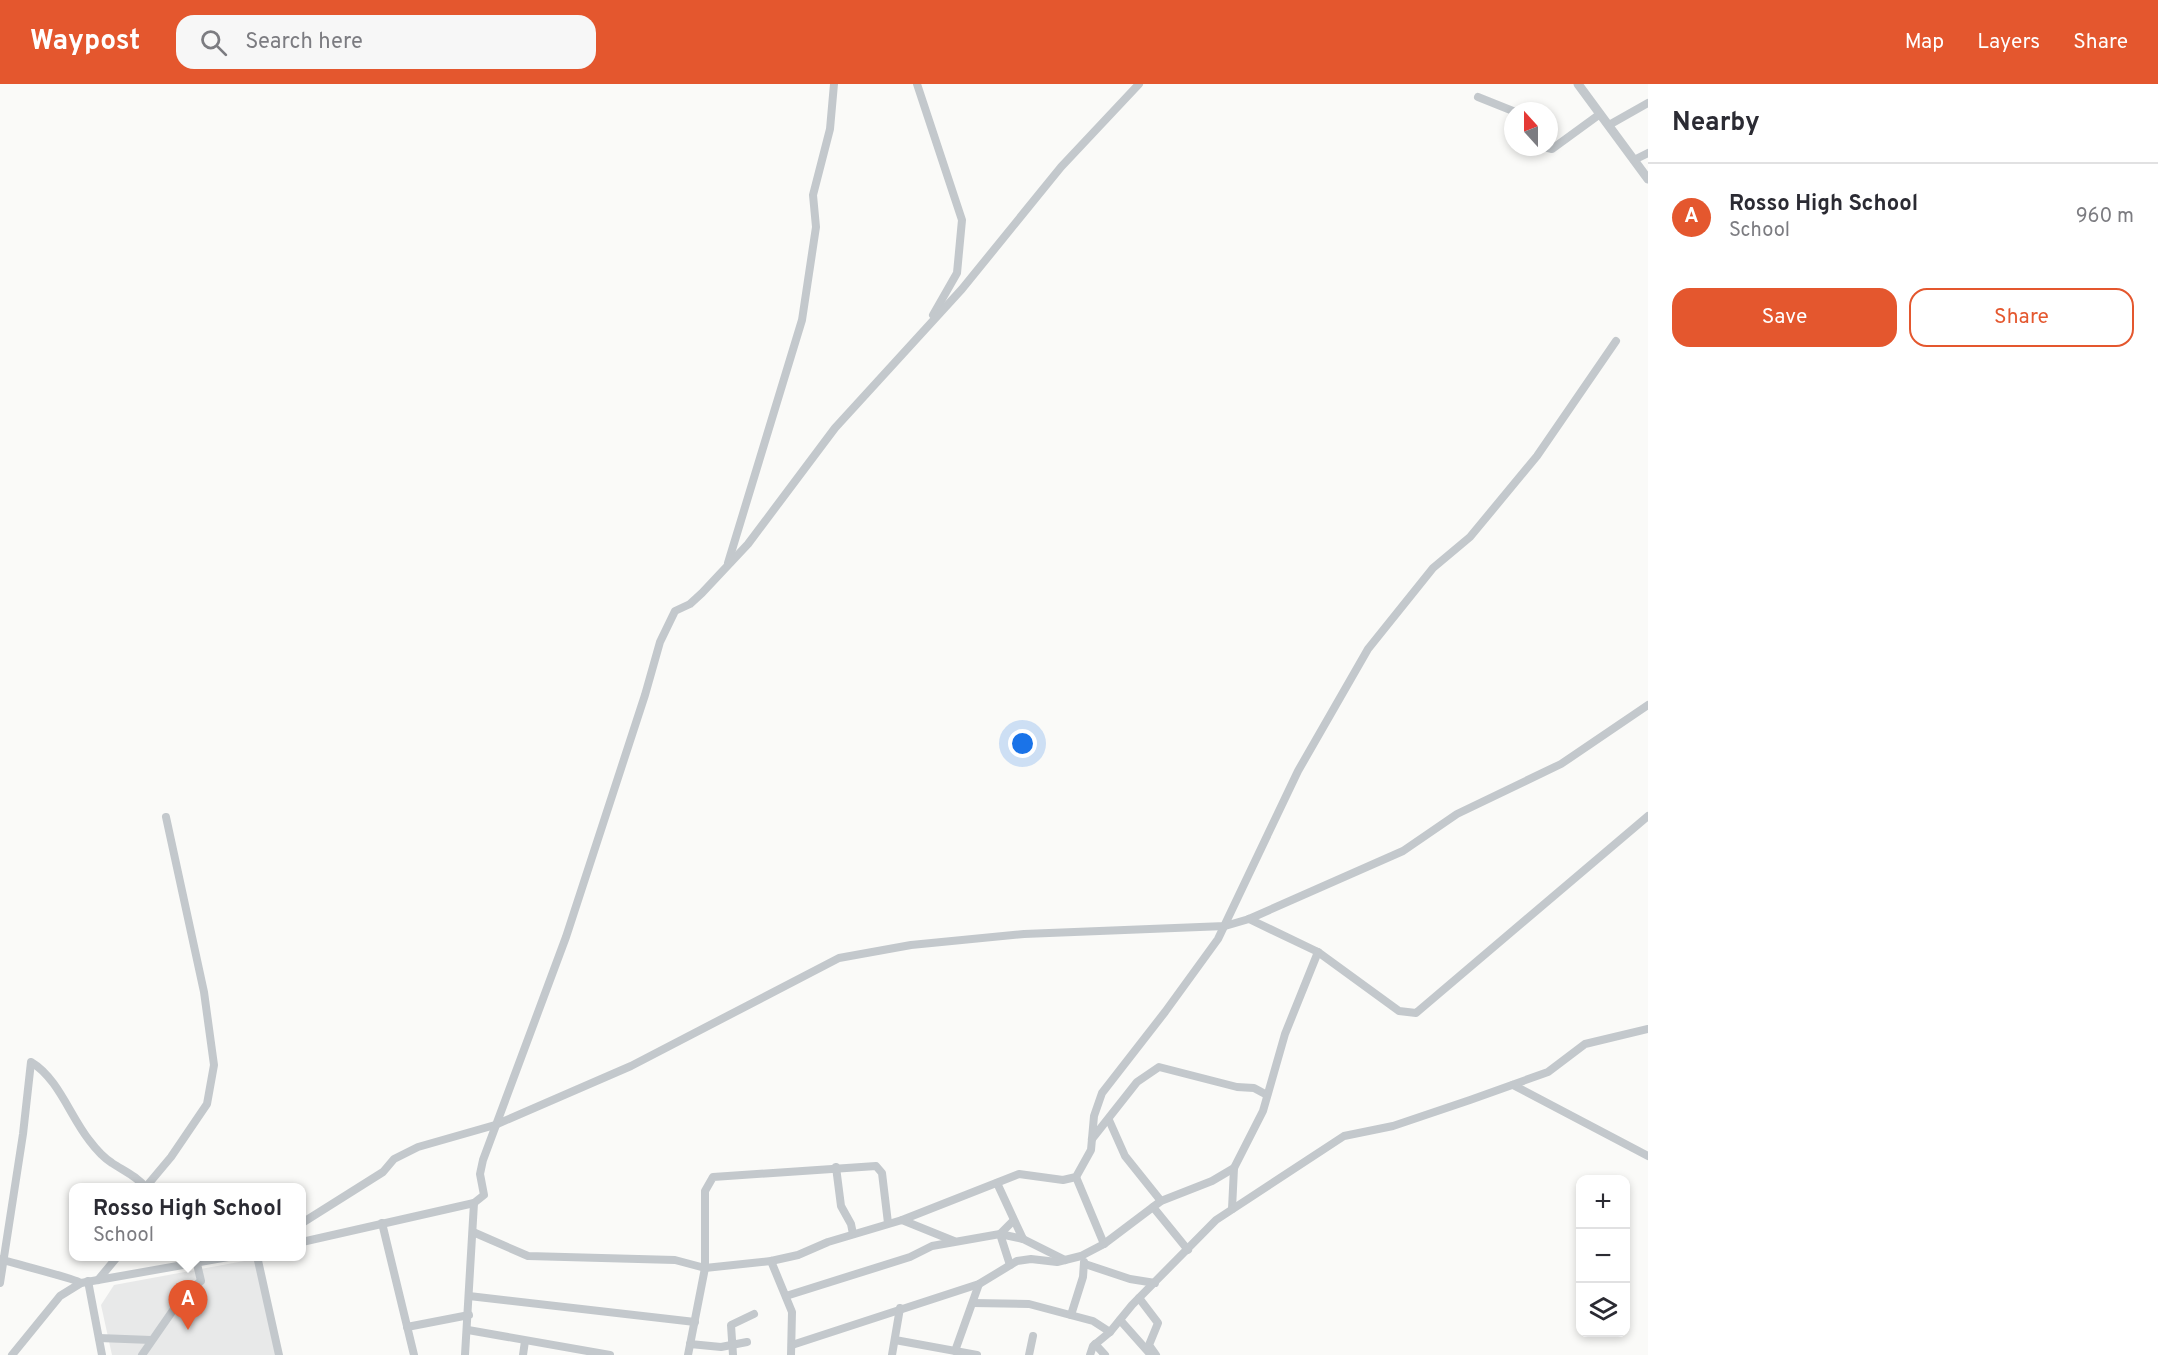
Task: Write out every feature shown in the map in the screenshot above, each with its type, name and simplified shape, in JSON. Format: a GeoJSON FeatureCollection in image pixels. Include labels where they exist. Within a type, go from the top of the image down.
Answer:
{"type":"FeatureCollection","features":[{"type":"Feature","properties":{"kind":"street"},"geometry":{"type":"LineString","coordinates":[[728,563],[802,320],[816,227],[813,195],[830,129],[834,84]]}},
{"type":"Feature","properties":{"kind":"street"},"geometry":{"type":"LineString","coordinates":[[917,84],[962,220],[957,273],[926,328]]}},
{"type":"Feature","properties":{"kind":"street"},"geometry":{"type":"LineString","coordinates":[[306,1241],[474,1203],[484,1195],[480,1174],[495,1125],[566,937],[660,642],[675,611],[690,604],[748,544],[835,428],[962,289],[1061,167],[1139,84]]}},
{"type":"Feature","properties":{"kind":"street"},"geometry":{"type":"LineString","coordinates":[[1578,84],[1648,179]]}},
{"type":"Feature","properties":{"kind":"street"},"geometry":{"type":"LineString","coordinates":[[1478,97],[1504,107]]}},
{"type":"Feature","properties":{"kind":"street"},"geometry":{"type":"LineString","coordinates":[[1609,125],[1648,103]]}},
{"type":"Feature","properties":{"kind":"street"},"geometry":{"type":"LineString","coordinates":[[1558,145],[1600,114]]}},
{"type":"Feature","properties":{"kind":"street"},"geometry":{"type":"LineString","coordinates":[[1634,160],[1648,153]]}},
{"type":"Feature","properties":{"kind":"street"},"geometry":{"type":"LineString","coordinates":[[473,1232],[528,1256],[675,1260],[705,1268],[771,1261],[798,1255],[853,1234],[902,1220],[1019,1174],[1063,1180],[1076,1177],[1091,1150],[1097,1104],[1107,1083],[1165,1012],[1225,926],[1298,771],[1368,649],[1433,568],[1470,537],[1537,456],[1616,341]]}},
{"type":"Feature","properties":{"kind":"street"},"geometry":{"type":"LineString","coordinates":[[306,1220],[382,1172],[394,1159],[418,1147],[495,1125],[631,1066],[839,958],[911,945],[1024,934],[1225,926],[1249,919],[1403,851],[1457,814],[1561,764],[1648,705]]}},
{"type":"Feature","properties":{"kind":"street"},"geometry":{"type":"LineString","coordinates":[[1249,919],[1318,952],[1399,1011],[1416,1013],[1648,816]]}},
{"type":"Feature","properties":{"kind":"street"},"geometry":{"type":"LineString","coordinates":[[148,1183],[171,1157],[207,1104],[214,1065],[204,992],[166,818]]}},
{"type":"Feature","properties":{"kind":"street"},"geometry":{"type":"LineString","coordinates":[[1232,1209],[1234,1168],[1263,1111],[1285,1034],[1318,952]]}},
{"type":"Feature","properties":{"kind":"street"},"geometry":{"type":"LineString","coordinates":[[1090,1355],[1095,1344],[1110,1332],[1216,1220],[1344,1136],[1393,1126],[1513,1085],[1548,1072],[1586,1044],[1648,1029]]}},
{"type":"Feature","properties":{"kind":"street"},"geometry":{"type":"LineString","coordinates":[[0,1283],[31,1062],[39,1066],[89,1140],[111,1162],[138,1178],[142,1183]]}},
{"type":"Feature","properties":{"kind":"street"},"geometry":{"type":"LineString","coordinates":[[1091,1140],[1137,1082],[1159,1067],[1237,1087],[1254,1088],[1267,1095]]}},
{"type":"Feature","properties":{"kind":"street"},"geometry":{"type":"LineString","coordinates":[[1513,1085],[1648,1156]]}},
{"type":"Feature","properties":{"kind":"street"},"geometry":{"type":"LineString","coordinates":[[1109,1120],[1125,1156],[1161,1201]]}},
{"type":"Feature","properties":{"kind":"street"},"geometry":{"type":"LineString","coordinates":[[688,1355],[705,1268],[705,1191],[713,1177],[876,1166],[880,1168],[888,1223]]}},
{"type":"Feature","properties":{"kind":"street"},"geometry":{"type":"LineString","coordinates":[[836,1167],[841,1206],[851,1224],[853,1234]]}},
{"type":"Feature","properties":{"kind":"street"},"geometry":{"type":"LineString","coordinates":[[792,1345],[979,1284],[1017,1261],[1031,1259],[1057,1262],[1084,1254],[1104,1244],[1161,1201],[1212,1181],[1234,1168]]}},
{"type":"Feature","properties":{"kind":"street"},"geometry":{"type":"LineString","coordinates":[[1076,1177],[1104,1244]]}},
{"type":"Feature","properties":{"kind":"street"},"geometry":{"type":"LineString","coordinates":[[997,1183],[1023,1239]]}},
{"type":"Feature","properties":{"kind":"street"},"geometry":{"type":"LineString","coordinates":[[465,1355],[474,1203]]}},
{"type":"Feature","properties":{"kind":"street"},"geometry":{"type":"LineString","coordinates":[[1153,1207],[1188,1250]]}},
{"type":"Feature","properties":{"kind":"street"},"geometry":{"type":"LineString","coordinates":[[902,1220],[954,1241]]}},
{"type":"Feature","properties":{"kind":"street"},"geometry":{"type":"LineString","coordinates":[[1000,1234],[1013,1221]]}},
{"type":"Feature","properties":{"kind":"street"},"geometry":{"type":"LineString","coordinates":[[382,1223],[414,1355]]}},
{"type":"Feature","properties":{"kind":"street"},"geometry":{"type":"LineString","coordinates":[[1000,1234],[1010,1265]]}},
{"type":"Feature","properties":{"kind":"street"},"geometry":{"type":"LineString","coordinates":[[786,1296],[910,1257],[932,1246],[1000,1234],[1023,1239],[1065,1260]]}},
{"type":"Feature","properties":{"kind":"street"},"geometry":{"type":"LineString","coordinates":[[1071,1316],[1085,1264],[1084,1254]]}},
{"type":"Feature","properties":{"kind":"street"},"geometry":{"type":"LineString","coordinates":[[2,1260],[63,1279],[85,1282]]}},
{"type":"Feature","properties":{"kind":"street"},"geometry":{"type":"LineString","coordinates":[[98,1280],[115,1261]]}},
{"type":"Feature","properties":{"kind":"street"},"geometry":{"type":"LineString","coordinates":[[12,1355],[60,1296],[85,1282],[213,1261]]}},
{"type":"Feature","properties":{"kind":"street"},"geometry":{"type":"LineString","coordinates":[[258,1261],[279,1355]]}},
{"type":"Feature","properties":{"kind":"street"},"geometry":{"type":"LineString","coordinates":[[771,1261],[786,1296],[794,1323],[791,1355]]}},
{"type":"Feature","properties":{"kind":"street"},"geometry":{"type":"LineString","coordinates":[[142,1355],[186,1293],[201,1281],[197,1264]]}},
{"type":"Feature","properties":{"kind":"street"},"geometry":{"type":"LineString","coordinates":[[1085,1264],[1130,1279],[1155,1283]]}},
{"type":"Feature","properties":{"kind":"street"},"geometry":{"type":"LineString","coordinates":[[85,1282],[102,1355]]}},
{"type":"Feature","properties":{"kind":"street"},"geometry":{"type":"LineString","coordinates":[[955,1351],[979,1284]]}},
{"type":"Feature","properties":{"kind":"street"},"geometry":{"type":"LineString","coordinates":[[468,1296],[695,1322]]}},
{"type":"Feature","properties":{"kind":"street"},"geometry":{"type":"LineString","coordinates":[[1139,1299],[1158,1323],[1158,1328],[1149,1345],[1153,1354]]}},
{"type":"Feature","properties":{"kind":"street"},"geometry":{"type":"LineString","coordinates":[[973,1303],[1029,1305],[1093,1322],[1110,1332]]}},
{"type":"Feature","properties":{"kind":"street"},"geometry":{"type":"LineString","coordinates":[[892,1355],[900,1308]]}},
{"type":"Feature","properties":{"kind":"street"},"geometry":{"type":"LineString","coordinates":[[732,1351],[732,1323],[754,1314]]}},
{"type":"Feature","properties":{"kind":"street"},"geometry":{"type":"LineString","coordinates":[[407,1327],[469,1315]]}},
{"type":"Feature","properties":{"kind":"street"},"geometry":{"type":"LineString","coordinates":[[1120,1320],[1153,1354]]}},
{"type":"Feature","properties":{"kind":"street"},"geometry":{"type":"LineString","coordinates":[[468,1330],[610,1355]]}},
{"type":"Feature","properties":{"kind":"street"},"geometry":{"type":"LineString","coordinates":[[1029,1355],[1033,1336]]}},
{"type":"Feature","properties":{"kind":"street"},"geometry":{"type":"LineString","coordinates":[[99,1338],[151,1340]]}},
{"type":"Feature","properties":{"kind":"street"},"geometry":{"type":"LineString","coordinates":[[895,1340],[977,1355]]}},
{"type":"Feature","properties":{"kind":"street"},"geometry":{"type":"LineString","coordinates":[[523,1355],[525,1341]]}},
{"type":"Feature","properties":{"kind":"street"},"geometry":{"type":"LineString","coordinates":[[690,1344],[732,1351],[747,1342]]}},
{"type":"Feature","properties":{"kind":"street"},"geometry":{"type":"LineString","coordinates":[[1095,1344],[1105,1355]]}},
{"type":"Feature","properties":{"kind":"shaded area"},"geometry":{"type":"Polygon","coordinates":[[[244,1261],[255,1261],[276,1355],[112,1355],[101,1305],[114,1285],[244,1261]]]}},
{"type":"Feature","properties":{"kind":"place","name":"Rosso High School"},"geometry":{"type":"Point","coordinates":[188,1330]}}]}
